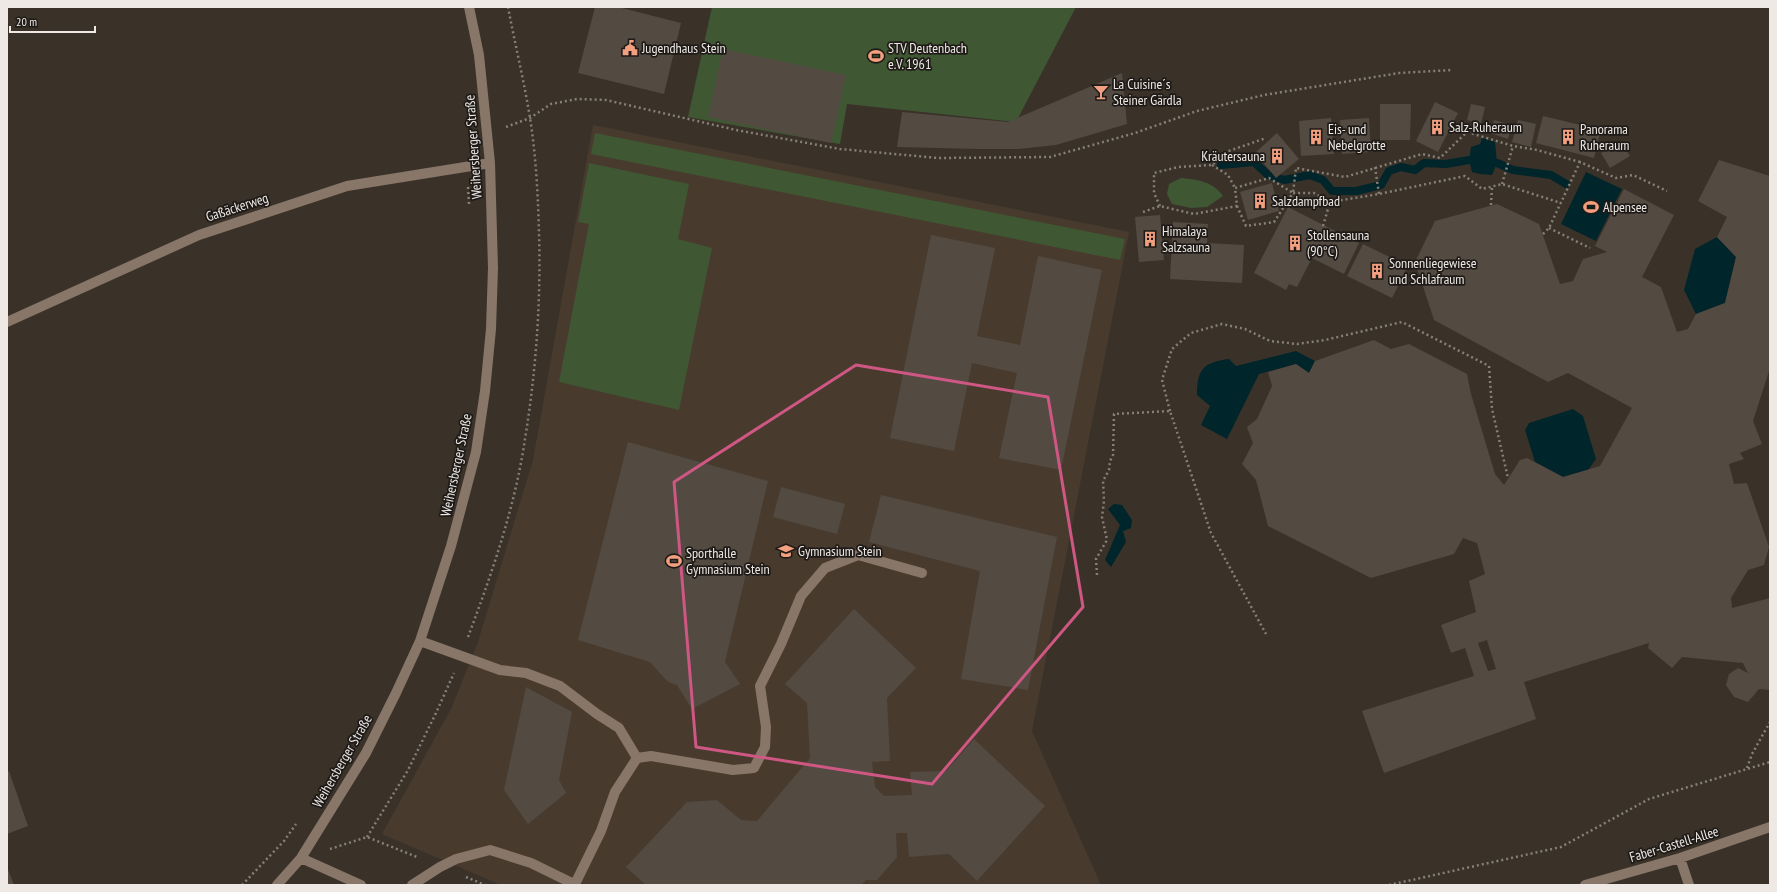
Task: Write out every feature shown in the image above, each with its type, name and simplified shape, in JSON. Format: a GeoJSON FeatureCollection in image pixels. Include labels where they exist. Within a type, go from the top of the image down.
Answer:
{"type":"FeatureCollection","features":[{"type":"Feature","properties":{"kind":"street","name":"Weihersberger Straße"},"geometry":{"type":"LineString","coordinates":[[277,885],[301,858],[366,753],[420,641],[451,546],[476,452],[482,414],[491,321],[493,268],[490,163],[479,55],[468,7]]}},
{"type":"Feature","properties":{"kind":"street","name":"Gaßäckerweg"},"geometry":{"type":"LineString","coordinates":[[7,322],[199,235],[347,186],[490,163]]}},
{"type":"Feature","properties":{"kind":"street"},"geometry":{"type":"LineString","coordinates":[[412,885],[440,867],[456,859],[490,850],[531,863],[576,884],[601,831],[615,792],[637,758],[651,756],[733,770],[754,768],[765,747],[766,727],[760,686],[781,644],[801,596],[825,568],[858,555],[922,573]]}},
{"type":"Feature","properties":{"kind":"street"},"geometry":{"type":"LineString","coordinates":[[420,641],[500,670],[526,673],[560,686],[597,714],[619,728],[637,758]]}},
{"type":"Feature","properties":{"kind":"street","name":"Faber-Castell-Allee"},"geometry":{"type":"LineString","coordinates":[[1585,885],[1680,858],[1770,827]]}},
{"type":"Feature","properties":{"kind":"street"},"geometry":{"type":"LineString","coordinates":[[301,858],[361,885]]}},
{"type":"Feature","properties":{"kind":"street"},"geometry":{"type":"LineString","coordinates":[[1680,858],[1690,885]]}},
{"type":"Feature","properties":{"kind":"path"},"geometry":{"type":"LineString","coordinates":[[486,133],[530,118],[551,104],[577,99],[606,100],[736,130],[840,149],[938,158],[1050,157],[1135,133],[1197,111],[1264,95],[1399,73],[1452,70]]}},
{"type":"Feature","properties":{"kind":"path"},"geometry":{"type":"LineString","coordinates":[[1160,206],[1154,193],[1154,173],[1178,167],[1212,165],[1228,175],[1235,188],[1237,206],[1246,226],[1274,222],[1293,192],[1296,168],[1345,177],[1422,154],[1440,158],[1467,132],[1513,146],[1537,150],[1580,162],[1616,178],[1633,175],[1667,191]]}},
{"type":"Feature","properties":{"kind":"path"},"geometry":{"type":"LineString","coordinates":[[1212,165],[1226,152],[1266,138]]}},
{"type":"Feature","properties":{"kind":"path"},"geometry":{"type":"LineString","coordinates":[[1502,184],[1513,146]]}},
{"type":"Feature","properties":{"kind":"path"},"geometry":{"type":"LineString","coordinates":[[1543,234],[1549,228],[1580,162]]}},
{"type":"Feature","properties":{"kind":"path"},"geometry":{"type":"LineString","coordinates":[[466,166],[470,210]]}},
{"type":"Feature","properties":{"kind":"path"},"geometry":{"type":"LineString","coordinates":[[1375,167],[1379,194]]}},
{"type":"Feature","properties":{"kind":"path"},"geometry":{"type":"LineString","coordinates":[[1235,188],[1269,178],[1293,192],[1314,193],[1330,202],[1379,194],[1465,176],[1482,189],[1502,184],[1561,203]]}},
{"type":"Feature","properties":{"kind":"path"},"geometry":{"type":"LineString","coordinates":[[1491,205],[1492,186]]}},
{"type":"Feature","properties":{"kind":"path"},"geometry":{"type":"LineString","coordinates":[[1324,226],[1330,202]]}},
{"type":"Feature","properties":{"kind":"path"},"geometry":{"type":"LineString","coordinates":[[1143,212],[1160,206],[1194,214],[1237,206]]}},
{"type":"Feature","properties":{"kind":"path"},"geometry":{"type":"LineString","coordinates":[[1549,228],[1590,248]]}},
{"type":"Feature","properties":{"kind":"path"},"geometry":{"type":"LineString","coordinates":[[1266,634],[1211,533],[1170,411],[1162,380],[1172,349],[1191,333],[1222,324],[1245,329],[1270,341],[1297,344],[1325,340],[1402,322],[1489,366],[1492,409],[1508,478]]}},
{"type":"Feature","properties":{"kind":"path"},"geometry":{"type":"LineString","coordinates":[[1097,576],[1096,559],[1107,540],[1102,516],[1104,481],[1113,455],[1114,414],[1170,411]]}},
{"type":"Feature","properties":{"kind":"path"},"geometry":{"type":"LineString","coordinates":[[1746,769],[1752,754],[1770,722]]}},
{"type":"Feature","properties":{"kind":"path"},"geometry":{"type":"LineString","coordinates":[[1389,885],[1561,847],[1649,799],[1770,762]]}},
{"type":"Feature","properties":{"kind":"path"},"geometry":{"type":"LineString","coordinates":[[242,885],[284,841],[301,818]]}},
{"type":"Feature","properties":{"kind":"path"},"geometry":{"type":"LineString","coordinates":[[301,858],[367,837],[485,885]]}},
{"type":"Feature","properties":{"kind":"highlighted area"},"geometry":{"type":"Polygon","coordinates":[[[856,365],[1048,397],[1083,607],[932,784],[696,747],[674,482],[856,365]]]}},
{"type":"Feature","properties":{"kind":"shaded area","name":"Gymnasium Stein"},"geometry":{"type":"Polygon","coordinates":[[[593,125],[1129,232],[1032,731],[1101,885],[501,885],[382,834],[451,709],[478,642],[533,460],[593,125]]]}},
{"type":"Feature","properties":{"kind":"green space","name":"STV Deutenbach e.V. 1961"},"geometry":{"type":"Polygon","coordinates":[[[712,7],[1076,7],[1016,122],[847,104],[840,144],[688,117],[712,7]]]}},
{"type":"Feature","properties":{"kind":"green space"},"geometry":{"type":"Polygon","coordinates":[[[595,133],[1125,239],[1120,260],[591,154],[595,133]]]}},
{"type":"Feature","properties":{"kind":"green space"},"geometry":{"type":"Polygon","coordinates":[[[589,163],[689,184],[678,239],[712,248],[679,410],[559,382],[589,224],[578,222],[589,163]]]}},
{"type":"Feature","properties":{"kind":"green space"},"geometry":{"type":"Polygon","coordinates":[[[1181,178],[1210,184],[1223,196],[1207,207],[1191,208],[1172,204],[1167,194],[1169,184],[1181,178]]]}},
{"type":"Feature","properties":{"kind":"water"},"geometry":{"type":"Polygon","coordinates":[[[1482,138],[1495,142],[1497,163],[1492,175],[1472,172],[1469,160],[1471,147],[1480,144],[1482,138]]]}},
{"type":"Feature","properties":{"kind":"water","name":"Alpensee"},"geometry":{"type":"Polygon","coordinates":[[[1586,172],[1622,189],[1596,241],[1561,224],[1586,172]]]}},
{"type":"Feature","properties":{"kind":"water"},"geometry":{"type":"Polygon","coordinates":[[[1717,237],[1736,257],[1725,303],[1696,314],[1684,290],[1695,249],[1717,237]]]}},
{"type":"Feature","properties":{"kind":"water"},"geometry":{"type":"Polygon","coordinates":[[[1296,351],[1315,361],[1309,373],[1296,364],[1259,374],[1227,439],[1201,425],[1210,406],[1197,395],[1197,386],[1200,373],[1207,365],[1220,360],[1229,359],[1236,366],[1296,351]]]}},
{"type":"Feature","properties":{"kind":"water"},"geometry":{"type":"Polygon","coordinates":[[[1573,409],[1583,416],[1596,459],[1588,470],[1563,477],[1535,462],[1525,430],[1529,423],[1573,409]]]}},
{"type":"Feature","properties":{"kind":"water"},"geometry":{"type":"Polygon","coordinates":[[[1114,504],[1122,505],[1132,520],[1131,528],[1123,531],[1126,542],[1111,567],[1105,560],[1120,525],[1108,509],[1114,504]]]}},
{"type":"Feature","properties":{"kind":"building","name":"Jugendhaus Stein"},"geometry":{"type":"Polygon","coordinates":[[[595,7],[618,7],[681,23],[664,94],[578,73],[595,7]]]}},
{"type":"Feature","properties":{"kind":"building"},"geometry":{"type":"Polygon","coordinates":[[[723,49],[846,75],[831,143],[708,117],[723,49]]]}},
{"type":"Feature","properties":{"kind":"building","name":"La Cuisine´s Steiner Gärdla"},"geometry":{"type":"Polygon","coordinates":[[[1122,73],[1127,124],[1056,145],[1018,149],[897,147],[902,112],[1008,122],[1122,73]]]}},
{"type":"Feature","properties":{"kind":"building","name":"Salz-Ruheraum"},"geometry":{"type":"Polygon","coordinates":[[[1435,102],[1458,113],[1438,152],[1416,141],[1435,102]]]}},
{"type":"Feature","properties":{"kind":"building"},"geometry":{"type":"Polygon","coordinates":[[[1380,104],[1411,104],[1410,140],[1380,140],[1380,104]]]}},
{"type":"Feature","properties":{"kind":"building"},"geometry":{"type":"Polygon","coordinates":[[[1471,104],[1485,107],[1481,124],[1467,120],[1471,104]]]}},
{"type":"Feature","properties":{"kind":"building","name":"Panorama Ruheraum"},"geometry":{"type":"Polygon","coordinates":[[[1543,116],[1601,130],[1594,158],[1536,143],[1543,116]]]}},
{"type":"Feature","properties":{"kind":"building","name":"Eis- und Nebelgrotte"},"geometry":{"type":"Polygon","coordinates":[[[1331,118],[1334,154],[1301,156],[1299,121],[1331,118]]]}},
{"type":"Feature","properties":{"kind":"building"},"geometry":{"type":"Polygon","coordinates":[[[1369,118],[1371,152],[1342,154],[1340,120],[1369,118]]]}},
{"type":"Feature","properties":{"kind":"building"},"geometry":{"type":"Polygon","coordinates":[[[1494,120],[1512,125],[1508,139],[1490,133],[1494,120]]]}},
{"type":"Feature","properties":{"kind":"building"},"geometry":{"type":"Polygon","coordinates":[[[1518,120],[1536,124],[1531,147],[1512,142],[1518,120]]]}},
{"type":"Feature","properties":{"kind":"building","name":"Kräutersauna"},"geometry":{"type":"Polygon","coordinates":[[[1277,133],[1299,159],[1276,178],[1255,153],[1277,133]]]}},
{"type":"Feature","properties":{"kind":"building"},"geometry":{"type":"Polygon","coordinates":[[[1621,141],[1630,156],[1610,168],[1601,153],[1621,141]]]}},
{"type":"Feature","properties":{"kind":"building"},"geometry":{"type":"Polygon","coordinates":[[[1719,160],[1770,176],[1770,368],[1753,421],[1762,444],[1740,453],[1744,459],[1729,464],[1734,484],[1747,483],[1769,547],[1764,565],[1748,570],[1731,598],[1732,608],[1770,598],[1770,690],[1759,689],[1748,702],[1734,697],[1726,685],[1729,674],[1738,668],[1748,673],[1743,663],[1682,657],[1672,668],[1648,648],[1649,643],[1524,682],[1536,719],[1384,773],[1362,711],[1474,676],[1465,648],[1451,653],[1441,625],[1476,612],[1469,581],[1485,574],[1477,543],[1463,538],[1454,554],[1371,578],[1268,526],[1256,480],[1242,464],[1253,443],[1247,427],[1257,419],[1272,386],[1268,372],[1296,364],[1309,373],[1315,361],[1374,340],[1391,349],[1409,344],[1467,374],[1471,394],[1495,474],[1504,485],[1520,460],[1527,458],[1563,477],[1600,466],[1632,408],[1568,373],[1548,382],[1434,320],[1415,262],[1435,221],[1497,204],[1539,224],[1560,284],[1573,281],[1583,259],[1607,252],[1595,246],[1624,189],[1674,215],[1642,277],[1661,287],[1677,332],[1688,329],[1696,314],[1725,303],[1736,257],[1717,237],[1727,217],[1698,201],[1719,160]],[[1487,640],[1478,643],[1488,671],[1496,669],[1487,640]]]}},
{"type":"Feature","properties":{"kind":"building","name":"Salzdampfbad"},"geometry":{"type":"Polygon","coordinates":[[[1272,183],[1279,211],[1248,220],[1240,192],[1272,183]]]}},
{"type":"Feature","properties":{"kind":"building","name":"Stollensauna (90°C)"},"geometry":{"type":"Polygon","coordinates":[[[1288,207],[1359,243],[1344,274],[1312,258],[1297,287],[1289,284],[1286,290],[1254,273],[1288,207]]]}},
{"type":"Feature","properties":{"kind":"building","name":"Himalaya Salzsauna"},"geometry":{"type":"Polygon","coordinates":[[[1160,215],[1164,260],[1139,262],[1135,217],[1160,215]]]}},
{"type":"Feature","properties":{"kind":"building"},"geometry":{"type":"Polygon","coordinates":[[[1173,222],[1208,224],[1207,243],[1244,245],[1242,283],[1170,279],[1173,222]]]}},
{"type":"Feature","properties":{"kind":"building"},"geometry":{"type":"Polygon","coordinates":[[[931,235],[995,248],[977,336],[1020,345],[1038,256],[1102,270],[1061,470],[999,458],[1017,373],[972,363],[954,451],[890,438],[931,235]]]}},
{"type":"Feature","properties":{"kind":"building","name":"Sonnenliegewiese und Schlafraum"},"geometry":{"type":"Polygon","coordinates":[[[1363,244],[1408,266],[1392,298],[1347,276],[1363,244]]]}},
{"type":"Feature","properties":{"kind":"building","name":"Sporthalle Gymnasium Stein"},"geometry":{"type":"Polygon","coordinates":[[[628,442],[768,481],[725,662],[740,684],[692,709],[677,685],[668,682],[650,662],[578,640],[628,442]]]}},
{"type":"Feature","properties":{"kind":"building"},"geometry":{"type":"Polygon","coordinates":[[[781,487],[845,504],[837,534],[773,517],[781,487]]]}},
{"type":"Feature","properties":{"kind":"building"},"geometry":{"type":"Polygon","coordinates":[[[881,495],[1057,537],[1028,690],[961,679],[980,571],[869,542],[881,495]]]}},
{"type":"Feature","properties":{"kind":"building"},"geometry":{"type":"Polygon","coordinates":[[[854,609],[916,668],[887,698],[890,761],[872,762],[875,787],[884,796],[912,795],[910,772],[946,771],[974,739],[1045,806],[977,881],[949,854],[909,857],[907,833],[896,833],[897,857],[877,880],[866,880],[861,885],[646,885],[626,867],[687,802],[717,800],[741,820],[757,821],[810,758],[807,703],[785,684],[854,609]]]}},
{"type":"Feature","properties":{"kind":"building"},"geometry":{"type":"Polygon","coordinates":[[[526,687],[572,712],[559,780],[566,793],[528,824],[504,790],[526,687]]]}},
{"type":"Feature","properties":{"kind":"building"},"geometry":{"type":"Polygon","coordinates":[[[9,771],[28,826],[7,834],[7,772],[9,771]]]}},
{"type":"Feature","properties":{"kind":"building"},"geometry":{"type":"Polygon","coordinates":[[[7,867],[14,885],[7,885],[7,867]]]}},
{"type":"Feature","properties":{"kind":"waterway"},"geometry":{"type":"LineString","coordinates":[[1221,165],[1254,162],[1268,175],[1284,180],[1310,175],[1323,180],[1332,191],[1356,191],[1381,185],[1389,171],[1401,167],[1415,170],[1424,163],[1446,164],[1469,160]]}},
{"type":"Feature","properties":{"kind":"waterway"},"geometry":{"type":"LineString","coordinates":[[1497,163],[1513,170],[1551,175],[1566,184]]}},
{"type":"Feature","properties":{"kind":"place","name":"Jugendhaus Stein"},"geometry":{"type":"Point","coordinates":[630,48]}},
{"type":"Feature","properties":{"kind":"place","name":"STV Deutenbach e.V. 1961"},"geometry":{"type":"Point","coordinates":[876,56]}},
{"type":"Feature","properties":{"kind":"place","name":"La Cuisine´s Steiner Gärdla"},"geometry":{"type":"Point","coordinates":[1101,92]}},
{"type":"Feature","properties":{"kind":"place","name":"Salz-Ruheraum"},"geometry":{"type":"Point","coordinates":[1437,127]}},
{"type":"Feature","properties":{"kind":"place","name":"Eis- und Nebelgrotte"},"geometry":{"type":"Point","coordinates":[1316,137]}},
{"type":"Feature","properties":{"kind":"place","name":"Panorama Ruheraum"},"geometry":{"type":"Point","coordinates":[1568,137]}},
{"type":"Feature","properties":{"kind":"place","name":"Kräutersauna"},"geometry":{"type":"Point","coordinates":[1277,156]}},
{"type":"Feature","properties":{"kind":"place","name":"Salzdampfbad"},"geometry":{"type":"Point","coordinates":[1260,201]}},
{"type":"Feature","properties":{"kind":"place","name":"Alpensee"},"geometry":{"type":"Point","coordinates":[1591,207]}},
{"type":"Feature","properties":{"kind":"place","name":"Himalaya Salzsauna"},"geometry":{"type":"Point","coordinates":[1150,239]}},
{"type":"Feature","properties":{"kind":"place","name":"Stollensauna (90°C)"},"geometry":{"type":"Point","coordinates":[1295,243]}},
{"type":"Feature","properties":{"kind":"place","name":"Sonnenliegewiese und Schlafraum"},"geometry":{"type":"Point","coordinates":[1377,271]}},
{"type":"Feature","properties":{"kind":"place","name":"Gymnasium Stein"},"geometry":{"type":"Point","coordinates":[786,551]}},
{"type":"Feature","properties":{"kind":"place","name":"Sporthalle Gymnasium Stein"},"geometry":{"type":"Point","coordinates":[674,561]}}]}
